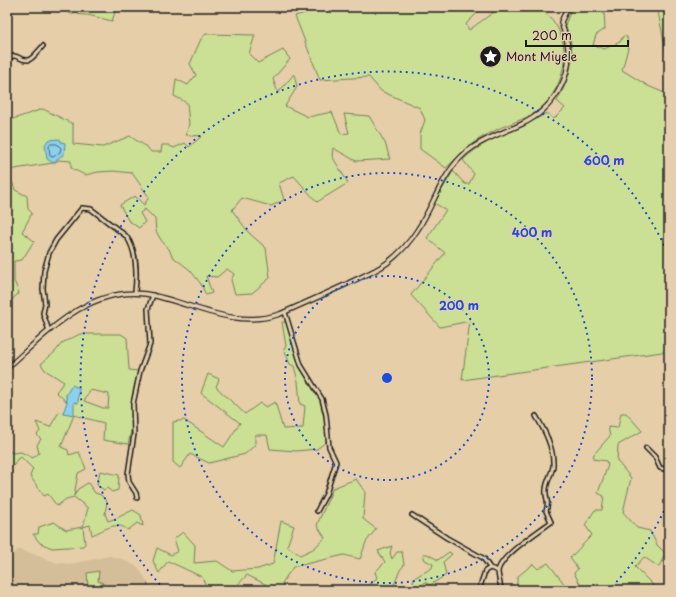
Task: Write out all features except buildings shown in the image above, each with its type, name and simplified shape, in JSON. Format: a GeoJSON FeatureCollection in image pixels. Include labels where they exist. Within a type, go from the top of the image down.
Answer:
{"type":"FeatureCollection","features":[{"type":"Feature","properties":{"kind":"street"},"geometry":{"type":"LineString","coordinates":[[7,368],[49,331],[76,311],[104,297],[135,292],[153,295],[230,318],[242,319],[271,316],[285,312],[377,269],[394,257],[417,230],[448,173],[462,156],[484,141],[529,120],[551,102],[561,86],[568,65],[567,42],[561,22],[568,7]]}},
{"type":"Feature","properties":{"kind":"street"},"geometry":{"type":"LineString","coordinates":[[7,61],[10,57],[14,56],[26,60],[31,59],[43,46]]}},
{"type":"Feature","properties":{"kind":"street"},"geometry":{"type":"LineString","coordinates":[[49,331],[43,313],[45,304],[43,289],[44,271],[49,253],[56,240],[82,208],[91,209],[126,236],[129,240],[135,263],[135,292]]}},
{"type":"Feature","properties":{"kind":"street"},"geometry":{"type":"LineString","coordinates":[[137,498],[136,492],[129,482],[128,474],[134,434],[133,404],[140,371],[150,344],[148,309],[153,295]]}},
{"type":"Feature","properties":{"kind":"street"},"geometry":{"type":"LineString","coordinates":[[285,312],[301,365],[322,399],[326,415],[329,447],[336,462],[326,494],[317,511]]}},
{"type":"Feature","properties":{"kind":"street"},"geometry":{"type":"LineString","coordinates":[[502,590],[498,571],[507,556],[551,522],[546,511],[549,504],[546,489],[553,466],[552,456],[547,435],[536,416]]}},
{"type":"Feature","properties":{"kind":"street"},"geometry":{"type":"LineString","coordinates":[[646,448],[655,457],[660,468],[669,470]]}},
{"type":"Feature","properties":{"kind":"street"},"geometry":{"type":"LineString","coordinates":[[412,515],[447,538],[483,558],[490,568],[498,571]]}},
{"type":"Feature","properties":{"kind":"street"},"geometry":{"type":"LineString","coordinates":[[479,590],[485,570],[490,568]]}},
{"type":"Feature","properties":{"kind":"shaded area"},"geometry":{"type":"Polygon","coordinates":[[[19,549],[58,563],[70,564],[110,556],[122,559],[138,567],[153,590],[7,590],[7,561],[19,549]]]}},
{"type":"Feature","properties":{"kind":"green space"},"geometry":{"type":"Polygon","coordinates":[[[61,7],[125,7],[115,12],[112,21],[88,15],[71,14],[61,7]]]}},
{"type":"Feature","properties":{"kind":"green space"},"geometry":{"type":"Polygon","coordinates":[[[327,7],[483,7],[466,24],[469,30],[501,7],[536,7],[549,16],[555,24],[562,39],[564,61],[562,72],[554,92],[540,109],[531,115],[497,130],[477,141],[465,149],[446,168],[420,149],[420,134],[425,120],[420,108],[381,91],[369,77],[320,80],[295,16],[327,7]]]}},
{"type":"Feature","properties":{"kind":"green space"},"geometry":{"type":"Polygon","coordinates":[[[572,7],[604,11],[605,29],[596,35],[593,45],[604,49],[620,42],[623,36],[627,37],[628,48],[622,70],[648,86],[669,95],[669,351],[462,380],[470,321],[440,327],[411,295],[445,253],[427,238],[446,210],[434,203],[453,171],[465,184],[469,184],[474,174],[463,160],[475,150],[487,142],[523,126],[547,113],[554,119],[565,108],[557,101],[566,82],[571,64],[571,45],[565,25],[572,7]]]}},
{"type":"Feature","properties":{"kind":"green space"},"geometry":{"type":"Polygon","coordinates":[[[657,7],[669,7],[669,66],[657,7]]]}},
{"type":"Feature","properties":{"kind":"green space"},"geometry":{"type":"Polygon","coordinates":[[[206,34],[255,35],[249,54],[258,63],[283,50],[290,59],[273,79],[278,93],[294,74],[297,87],[285,106],[308,117],[332,112],[341,134],[349,133],[344,114],[369,116],[385,143],[390,159],[356,161],[333,148],[332,156],[348,183],[317,202],[294,176],[279,183],[284,200],[271,206],[242,198],[232,210],[249,233],[266,248],[270,278],[252,293],[235,294],[231,280],[234,274],[227,269],[217,277],[206,276],[212,293],[206,295],[201,284],[190,270],[172,256],[169,249],[161,240],[156,231],[155,219],[145,209],[140,213],[145,222],[139,228],[128,220],[120,205],[135,196],[144,205],[149,197],[132,173],[113,171],[85,175],[71,168],[71,161],[59,160],[53,163],[8,170],[15,190],[27,196],[28,209],[32,213],[22,232],[34,241],[22,260],[14,261],[14,281],[19,293],[7,304],[7,216],[10,210],[7,202],[7,121],[43,109],[73,124],[73,144],[103,147],[130,136],[147,147],[151,152],[161,152],[162,145],[168,145],[174,148],[185,143],[189,147],[202,136],[186,135],[189,124],[187,103],[174,96],[176,79],[188,85],[196,75],[190,64],[201,39],[206,34]]]}},
{"type":"Feature","properties":{"kind":"green space"},"geometry":{"type":"Polygon","coordinates":[[[282,322],[286,322],[300,366],[320,399],[327,441],[317,449],[296,451],[270,449],[267,435],[255,435],[255,445],[245,454],[209,463],[190,454],[180,468],[173,462],[173,422],[184,420],[224,447],[240,423],[201,393],[208,374],[219,379],[216,387],[245,414],[260,403],[266,407],[275,402],[283,429],[303,428],[305,406],[300,404],[298,381],[294,366],[290,364],[284,349],[286,346],[282,322]]]}},
{"type":"Feature","properties":{"kind":"green space"},"geometry":{"type":"Polygon","coordinates":[[[80,334],[121,334],[127,338],[129,370],[138,371],[132,398],[132,427],[128,444],[103,440],[104,423],[74,415],[61,447],[68,450],[69,455],[79,452],[86,469],[78,473],[74,496],[78,489],[88,483],[95,493],[101,495],[107,502],[105,514],[108,521],[133,510],[141,515],[143,526],[137,523],[128,530],[124,527],[115,526],[92,535],[90,525],[83,527],[88,508],[74,497],[66,499],[57,506],[48,494],[44,496],[30,476],[33,469],[21,457],[17,459],[14,465],[7,470],[7,450],[13,453],[21,452],[33,458],[39,453],[37,445],[41,439],[37,435],[40,431],[36,422],[50,427],[59,412],[63,413],[74,401],[77,403],[66,395],[67,402],[56,392],[64,382],[45,370],[41,364],[55,352],[62,343],[80,334]],[[90,390],[84,401],[103,408],[108,408],[109,394],[90,390]]]}},
{"type":"Feature","properties":{"kind":"green space"},"geometry":{"type":"Polygon","coordinates":[[[621,413],[626,413],[642,431],[618,445],[617,461],[631,478],[623,512],[637,528],[650,531],[657,545],[665,553],[659,567],[644,557],[635,567],[653,585],[651,590],[574,590],[580,584],[574,573],[578,569],[570,558],[592,535],[585,525],[595,510],[602,510],[604,496],[598,493],[608,465],[606,461],[593,459],[594,454],[610,436],[608,427],[618,428],[621,413]]]}},
{"type":"Feature","properties":{"kind":"green space"},"geometry":{"type":"Polygon","coordinates":[[[100,471],[119,475],[118,490],[112,492],[107,488],[104,490],[97,485],[100,471]]]}},
{"type":"Feature","properties":{"kind":"green space"},"geometry":{"type":"Polygon","coordinates":[[[356,479],[365,492],[363,519],[376,529],[366,542],[360,559],[344,555],[293,567],[282,583],[285,590],[273,590],[273,588],[247,575],[233,590],[211,590],[207,588],[202,577],[168,561],[159,573],[153,561],[157,548],[171,555],[178,551],[174,539],[183,532],[195,545],[194,563],[217,561],[232,571],[258,569],[273,564],[281,521],[294,526],[287,546],[300,555],[313,549],[325,538],[317,525],[333,488],[356,479]]]}},
{"type":"Feature","properties":{"kind":"green space"},"geometry":{"type":"Polygon","coordinates":[[[54,522],[66,530],[83,527],[85,544],[83,546],[52,548],[40,543],[33,534],[38,534],[39,527],[54,522]]]}},
{"type":"Feature","properties":{"kind":"green space"},"geometry":{"type":"Polygon","coordinates":[[[392,546],[390,553],[392,559],[397,552],[402,552],[404,565],[400,570],[394,585],[412,587],[414,578],[432,568],[433,564],[425,560],[423,554],[427,554],[438,560],[449,552],[452,554],[443,562],[446,575],[430,585],[425,582],[419,590],[363,590],[377,578],[375,572],[385,562],[378,551],[392,546]]]}},
{"type":"Feature","properties":{"kind":"green space"},"geometry":{"type":"Polygon","coordinates":[[[548,563],[569,590],[563,590],[560,585],[550,587],[551,590],[517,590],[517,577],[533,564],[538,569],[548,563]]]}},
{"type":"Feature","properties":{"kind":"green space"},"geometry":{"type":"Polygon","coordinates":[[[99,571],[98,581],[103,583],[102,589],[88,587],[87,573],[99,571]]]}},
{"type":"Feature","properties":{"kind":"water"},"geometry":{"type":"Polygon","coordinates":[[[60,139],[61,142],[65,143],[64,155],[53,163],[47,159],[45,145],[48,140],[60,139]]]}},
{"type":"Feature","properties":{"kind":"water"},"geometry":{"type":"Polygon","coordinates":[[[72,385],[79,388],[78,403],[74,402],[74,415],[63,413],[67,402],[66,395],[72,385]]]}},
{"type":"Feature","properties":{"kind":"place","name":"Mont Miyele"},"geometry":{"type":"Point","coordinates":[491,57]}}]}
